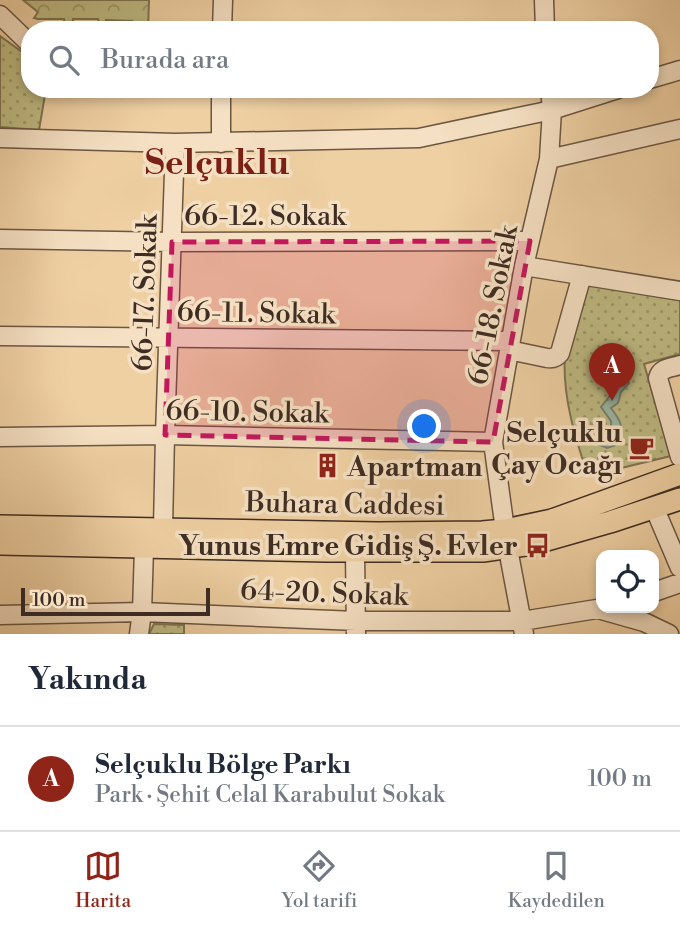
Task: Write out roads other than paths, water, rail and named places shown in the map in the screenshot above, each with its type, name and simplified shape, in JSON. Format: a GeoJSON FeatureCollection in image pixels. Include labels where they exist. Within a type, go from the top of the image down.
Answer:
{"type":"FeatureCollection","features":[{"type":"Feature","properties":{"kind":"main road","name":"Buhara Caddesi"},"geometry":{"type":"LineString","coordinates":[[0,544],[471,551],[680,474]]}},
{"type":"Feature","properties":{"kind":"main road","name":"Buhara Caddesi"},"geometry":{"type":"LineString","coordinates":[[0,526],[482,532],[507,539],[557,538],[680,499]]}},
{"type":"Feature","properties":{"kind":"street"},"geometry":{"type":"LineString","coordinates":[[222,21],[223,0]]}},
{"type":"Feature","properties":{"kind":"street"},"geometry":{"type":"LineString","coordinates":[[544,0],[545,21]]}},
{"type":"Feature","properties":{"kind":"street"},"geometry":{"type":"LineString","coordinates":[[0,15],[21,35]]}},
{"type":"Feature","properties":{"kind":"street"},"geometry":{"type":"LineString","coordinates":[[659,76],[680,69]]}},
{"type":"Feature","properties":{"kind":"street"},"geometry":{"type":"LineString","coordinates":[[221,98],[221,143]]}},
{"type":"Feature","properties":{"kind":"street","name":"66-18. Sokak"},"geometry":{"type":"LineString","coordinates":[[523,628],[493,442],[524,266],[549,159],[551,98]]}},
{"type":"Feature","properties":{"kind":"street"},"geometry":{"type":"LineString","coordinates":[[0,138],[221,143],[419,138],[552,110],[590,98]]}},
{"type":"Feature","properties":{"kind":"street"},"geometry":{"type":"LineString","coordinates":[[549,159],[680,129]]}},
{"type":"Feature","properties":{"kind":"street","name":"66-17. Sokak"},"geometry":{"type":"LineString","coordinates":[[163,528],[175,143]]}},
{"type":"Feature","properties":{"kind":"street","name":"66-12. Sokak"},"geometry":{"type":"LineString","coordinates":[[0,239],[530,242]]}},
{"type":"Feature","properties":{"kind":"street"},"geometry":{"type":"LineString","coordinates":[[524,266],[680,291]]}},
{"type":"Feature","properties":{"kind":"street","name":"66-11. Sokak"},"geometry":{"type":"LineString","coordinates":[[0,336],[168,337],[510,346],[551,358],[560,353],[582,275]]}},
{"type":"Feature","properties":{"kind":"street"},"geometry":{"type":"LineString","coordinates":[[680,365],[664,369],[658,378],[680,457]]}},
{"type":"Feature","properties":{"kind":"street","name":"66-10. Sokak"},"geometry":{"type":"LineString","coordinates":[[0,437],[164,435],[493,442]]}},
{"type":"Feature","properties":{"kind":"street"},"geometry":{"type":"LineString","coordinates":[[654,508],[680,568]]}},
{"type":"Feature","properties":{"kind":"street"},"geometry":{"type":"LineString","coordinates":[[139,634],[144,548]]}},
{"type":"Feature","properties":{"kind":"street"},"geometry":{"type":"LineString","coordinates":[[355,551],[356,627]]}},
{"type":"Feature","properties":{"kind":"street"},"geometry":{"type":"LineString","coordinates":[[659,590],[680,583]]}},
{"type":"Feature","properties":{"kind":"street","name":"64-20. Sokak"},"geometry":{"type":"LineString","coordinates":[[0,615],[142,612],[356,627],[523,628],[596,609]]}},
{"type":"Feature","properties":{"kind":"street"},"geometry":{"type":"LineString","coordinates":[[616,613],[669,634]]}},
{"type":"Feature","properties":{"kind":"water"},"geometry":{"type":"Polygon","coordinates":[[[619,375],[626,377],[629,383],[621,392],[618,403],[611,408],[620,421],[621,428],[616,445],[607,448],[600,445],[597,438],[603,426],[609,428],[611,425],[601,407],[612,393],[614,380],[619,375]]]}},
{"type":"Feature","properties":{"kind":"place","name":"Selçuklu Bölge Parkı"},"geometry":{"type":"Point","coordinates":[612,401]}},
{"type":"Feature","properties":{"kind":"place","name":"Selçuklu Çay Ocağı"},"geometry":{"type":"Point","coordinates":[642,448]}},
{"type":"Feature","properties":{"kind":"place","name":"Apartman"},"geometry":{"type":"Point","coordinates":[327,466]}},
{"type":"Feature","properties":{"kind":"place","name":"Yunus Emre Gidiş Ş. Evler"},"geometry":{"type":"Point","coordinates":[538,545]}},
{"type":"Feature","properties":{"kind":"district","name":"Selçuklu"},"geometry":{"type":"Point","coordinates":[217,162]}}]}
